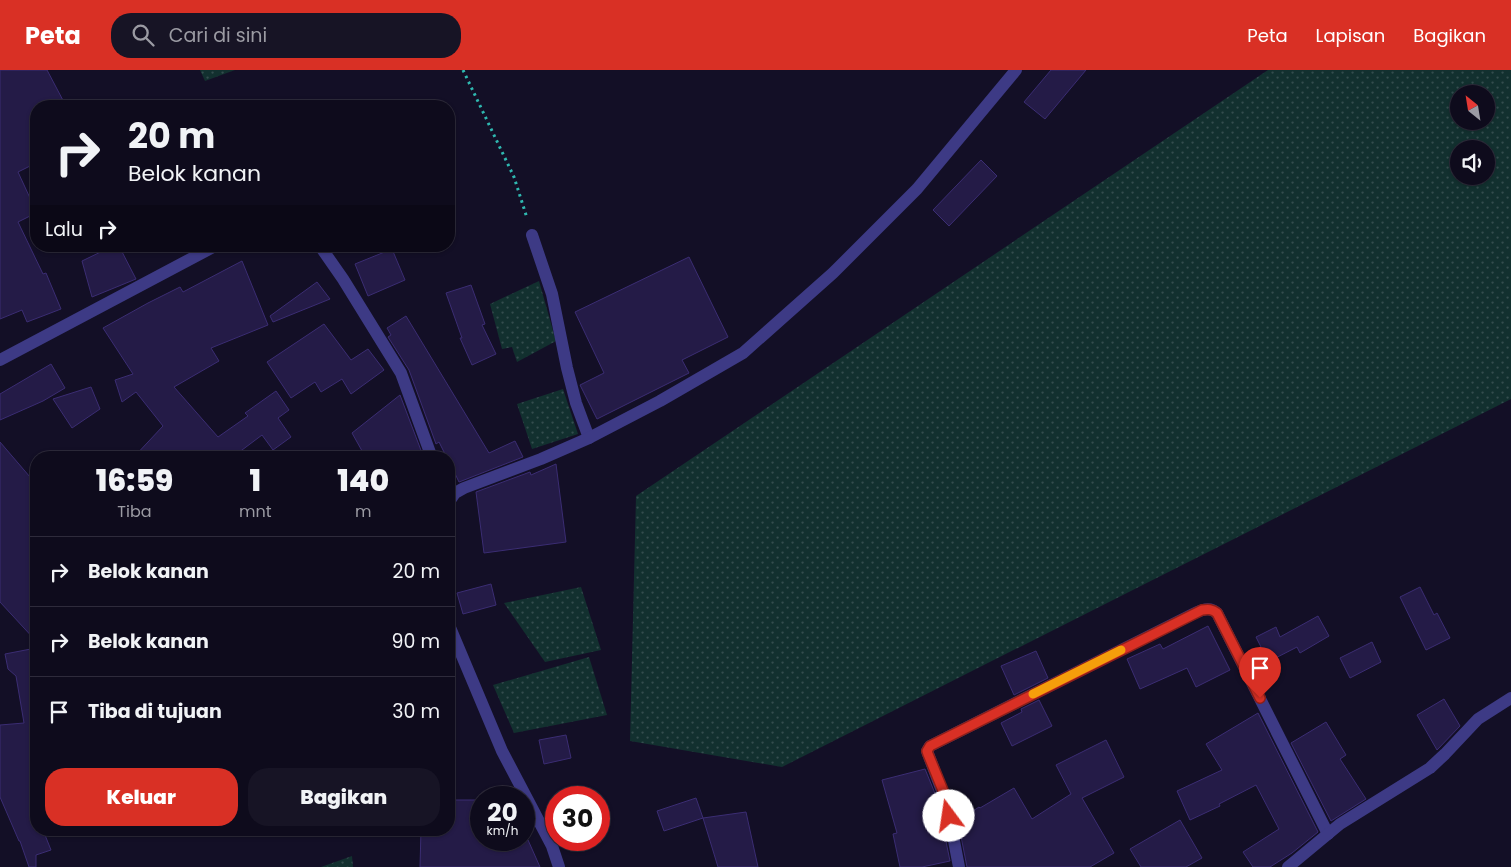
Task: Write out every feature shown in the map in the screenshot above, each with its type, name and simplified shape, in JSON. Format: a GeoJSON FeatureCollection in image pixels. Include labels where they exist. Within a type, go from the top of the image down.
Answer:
{"type":"FeatureCollection","features":[{"type":"Feature","properties":{"kind":"street"},"geometry":{"type":"LineString","coordinates":[[455,493],[589,438],[660,401],[743,353],[833,273],[916,189],[1016,70]]}},
{"type":"Feature","properties":{"kind":"street"},"geometry":{"type":"LineString","coordinates":[[532,235],[552,294],[567,368],[576,403],[589,438]]}},
{"type":"Feature","properties":{"kind":"street"},"geometry":{"type":"LineString","coordinates":[[0,360],[204,252]]}},
{"type":"Feature","properties":{"kind":"street"},"geometry":{"type":"LineString","coordinates":[[324,252],[401,373],[429,451]]}},
{"type":"Feature","properties":{"kind":"street"},"geometry":{"type":"LineString","coordinates":[[959,867],[947,804],[927,751],[930,746],[1184,618],[1209,609],[1217,613],[1328,834]]}},
{"type":"Feature","properties":{"kind":"street"},"geometry":{"type":"LineString","coordinates":[[455,639],[502,751],[552,846],[559,867]]}},
{"type":"Feature","properties":{"kind":"street"},"geometry":{"type":"LineString","coordinates":[[1288,867],[1349,818],[1430,768],[1478,718],[1511,698]]}},
{"type":"Feature","properties":{"kind":"path"},"geometry":{"type":"LineString","coordinates":[[463,70],[514,177],[532,235]]}},
{"type":"Feature","properties":{"kind":"green space"},"geometry":{"type":"Polygon","coordinates":[[[200,70],[235,70],[205,81],[200,70]]]}},
{"type":"Feature","properties":{"kind":"green space"},"geometry":{"type":"Polygon","coordinates":[[[1268,70],[1511,70],[1511,399],[782,767],[630,741],[636,496],[1268,70]]]}},
{"type":"Feature","properties":{"kind":"green space"},"geometry":{"type":"Polygon","coordinates":[[[539,281],[556,341],[517,362],[512,347],[502,349],[490,304],[539,281]]]}},
{"type":"Feature","properties":{"kind":"green space"},"geometry":{"type":"Polygon","coordinates":[[[563,389],[578,434],[532,449],[517,404],[563,389]]]}},
{"type":"Feature","properties":{"kind":"green space"},"geometry":{"type":"Polygon","coordinates":[[[581,587],[601,650],[545,662],[504,603],[581,587]]]}},
{"type":"Feature","properties":{"kind":"green space"},"geometry":{"type":"Polygon","coordinates":[[[589,657],[607,715],[514,733],[493,685],[589,657]]]}},
{"type":"Feature","properties":{"kind":"green space"},"geometry":{"type":"Polygon","coordinates":[[[352,856],[353,867],[321,867],[352,856]]]}},
{"type":"Feature","properties":{"kind":"building"},"geometry":{"type":"Polygon","coordinates":[[[0,70],[47,70],[63,100],[30,100],[30,166],[18,172],[30,198],[30,216],[18,222],[30,247],[30,252],[32,252],[43,274],[46,273],[61,309],[27,322],[22,310],[0,319],[0,70]]]}},
{"type":"Feature","properties":{"kind":"building"},"geometry":{"type":"Polygon","coordinates":[[[1051,70],[1086,70],[1045,119],[1024,102],[1051,70]]]}},
{"type":"Feature","properties":{"kind":"building"},"geometry":{"type":"Polygon","coordinates":[[[981,160],[997,176],[949,226],[933,210],[981,160]]]}},
{"type":"Feature","properties":{"kind":"building"},"geometry":{"type":"Polygon","coordinates":[[[101,252],[122,252],[136,279],[92,297],[82,261],[101,252]]]}},
{"type":"Feature","properties":{"kind":"building"},"geometry":{"type":"Polygon","coordinates":[[[385,252],[393,252],[405,280],[368,296],[355,264],[385,252]]]}},
{"type":"Feature","properties":{"kind":"building"},"geometry":{"type":"Polygon","coordinates":[[[689,257],[728,337],[682,360],[689,373],[597,419],[580,385],[604,373],[575,312],[689,257]]]}},
{"type":"Feature","properties":{"kind":"building"},"geometry":{"type":"Polygon","coordinates":[[[242,261],[268,325],[211,348],[219,361],[174,387],[218,437],[248,416],[245,413],[276,391],[289,410],[278,418],[291,437],[273,450],[262,435],[241,451],[140,451],[163,426],[136,392],[122,402],[115,380],[133,374],[103,328],[180,287],[183,292],[242,261]]]}},
{"type":"Feature","properties":{"kind":"building"},"geometry":{"type":"Polygon","coordinates":[[[317,282],[330,299],[273,322],[270,316],[317,282]]]}},
{"type":"Feature","properties":{"kind":"building"},"geometry":{"type":"Polygon","coordinates":[[[471,285],[485,324],[482,325],[496,354],[472,365],[460,338],[462,338],[446,293],[471,285]]]}},
{"type":"Feature","properties":{"kind":"building"},"geometry":{"type":"Polygon","coordinates":[[[406,316],[489,453],[515,441],[523,457],[459,482],[455,474],[455,451],[444,451],[439,442],[436,444],[409,370],[388,337],[391,335],[387,328],[406,316]]]}},
{"type":"Feature","properties":{"kind":"building"},"geometry":{"type":"Polygon","coordinates":[[[324,324],[351,360],[368,349],[384,370],[351,394],[342,379],[321,392],[315,382],[291,398],[267,362],[324,324]]]}},
{"type":"Feature","properties":{"kind":"building"},"geometry":{"type":"Polygon","coordinates":[[[51,364],[65,388],[43,401],[0,420],[0,394],[51,364]]]}},
{"type":"Feature","properties":{"kind":"building"},"geometry":{"type":"Polygon","coordinates":[[[91,387],[100,409],[72,428],[53,399],[91,387]]]}},
{"type":"Feature","properties":{"kind":"building"},"geometry":{"type":"Polygon","coordinates":[[[400,395],[421,451],[362,451],[352,433],[400,395]]]}},
{"type":"Feature","properties":{"kind":"building"},"geometry":{"type":"Polygon","coordinates":[[[0,442],[30,477],[30,634],[0,602],[0,442]]]}},
{"type":"Feature","properties":{"kind":"building"},"geometry":{"type":"Polygon","coordinates":[[[556,464],[566,542],[484,553],[476,492],[530,472],[531,475],[556,464]]]}},
{"type":"Feature","properties":{"kind":"building"},"geometry":{"type":"Polygon","coordinates":[[[491,584],[496,605],[463,614],[457,593],[491,584]]]}},
{"type":"Feature","properties":{"kind":"building"},"geometry":{"type":"Polygon","coordinates":[[[1420,587],[1434,615],[1437,613],[1450,638],[1426,650],[1400,597],[1420,587]]]}},
{"type":"Feature","properties":{"kind":"building"},"geometry":{"type":"Polygon","coordinates":[[[1318,616],[1329,636],[1300,653],[1297,647],[1260,666],[1253,652],[1261,647],[1256,637],[1276,627],[1280,637],[1318,616]]]}},
{"type":"Feature","properties":{"kind":"building"},"geometry":{"type":"Polygon","coordinates":[[[1208,626],[1230,670],[1196,687],[1187,668],[1140,689],[1127,659],[1160,644],[1163,649],[1208,626]]]}},
{"type":"Feature","properties":{"kind":"building"},"geometry":{"type":"Polygon","coordinates":[[[1372,642],[1381,662],[1350,678],[1340,658],[1372,642]]]}},
{"type":"Feature","properties":{"kind":"building"},"geometry":{"type":"Polygon","coordinates":[[[30,649],[30,836],[45,836],[51,850],[36,855],[36,867],[29,867],[20,841],[0,797],[0,725],[24,723],[16,676],[8,669],[5,654],[30,649]]]}},
{"type":"Feature","properties":{"kind":"building"},"geometry":{"type":"Polygon","coordinates":[[[1036,651],[1048,678],[1014,695],[1001,666],[1036,651]]]}},
{"type":"Feature","properties":{"kind":"building"},"geometry":{"type":"Polygon","coordinates":[[[1444,699],[1460,726],[1437,750],[1417,715],[1444,699]]]}},
{"type":"Feature","properties":{"kind":"building"},"geometry":{"type":"Polygon","coordinates":[[[1039,700],[1052,726],[1012,746],[1001,723],[1022,712],[1021,709],[1039,700]]]}},
{"type":"Feature","properties":{"kind":"building"},"geometry":{"type":"Polygon","coordinates":[[[1258,713],[1318,832],[1292,853],[1270,867],[1253,867],[1243,852],[1279,829],[1256,785],[1219,804],[1220,806],[1190,820],[1177,791],[1222,770],[1206,744],[1258,713]]]}},
{"type":"Feature","properties":{"kind":"building"},"geometry":{"type":"Polygon","coordinates":[[[1326,722],[1346,755],[1340,759],[1366,799],[1331,821],[1291,743],[1326,722]]]}},
{"type":"Feature","properties":{"kind":"building"},"geometry":{"type":"Polygon","coordinates":[[[566,735],[571,758],[544,764],[539,740],[566,735]]]}},
{"type":"Feature","properties":{"kind":"building"},"geometry":{"type":"Polygon","coordinates":[[[1106,740],[1124,777],[1082,798],[1114,853],[1090,867],[967,867],[958,821],[1014,788],[1032,819],[1071,794],[1056,765],[1106,740]]]}},
{"type":"Feature","properties":{"kind":"building"},"geometry":{"type":"Polygon","coordinates":[[[925,769],[934,791],[950,861],[922,867],[900,867],[893,834],[897,833],[882,780],[925,769]]]}},
{"type":"Feature","properties":{"kind":"building"},"geometry":{"type":"Polygon","coordinates":[[[696,798],[703,818],[664,831],[657,811],[696,798]]]}},
{"type":"Feature","properties":{"kind":"building"},"geometry":{"type":"Polygon","coordinates":[[[455,800],[470,800],[470,851],[533,851],[540,867],[420,867],[421,836],[455,836],[455,800]]]}},
{"type":"Feature","properties":{"kind":"building"},"geometry":{"type":"Polygon","coordinates":[[[746,812],[758,867],[718,867],[703,818],[746,812]]]}},
{"type":"Feature","properties":{"kind":"building"},"geometry":{"type":"Polygon","coordinates":[[[1180,820],[1202,858],[1186,867],[1141,867],[1130,849],[1180,820]]]}},
{"type":"Feature","properties":{"kind":"slow traffic"},"geometry":{"type":"LineString","coordinates":[[1033,694],[1121,650]]}},
{"type":"Feature","properties":{"kind":"route"},"geometry":{"type":"LineString","coordinates":[[949,816],[944,793],[927,751],[930,746],[1202,610],[1209,609],[1217,613],[1260,698]]}}]}
